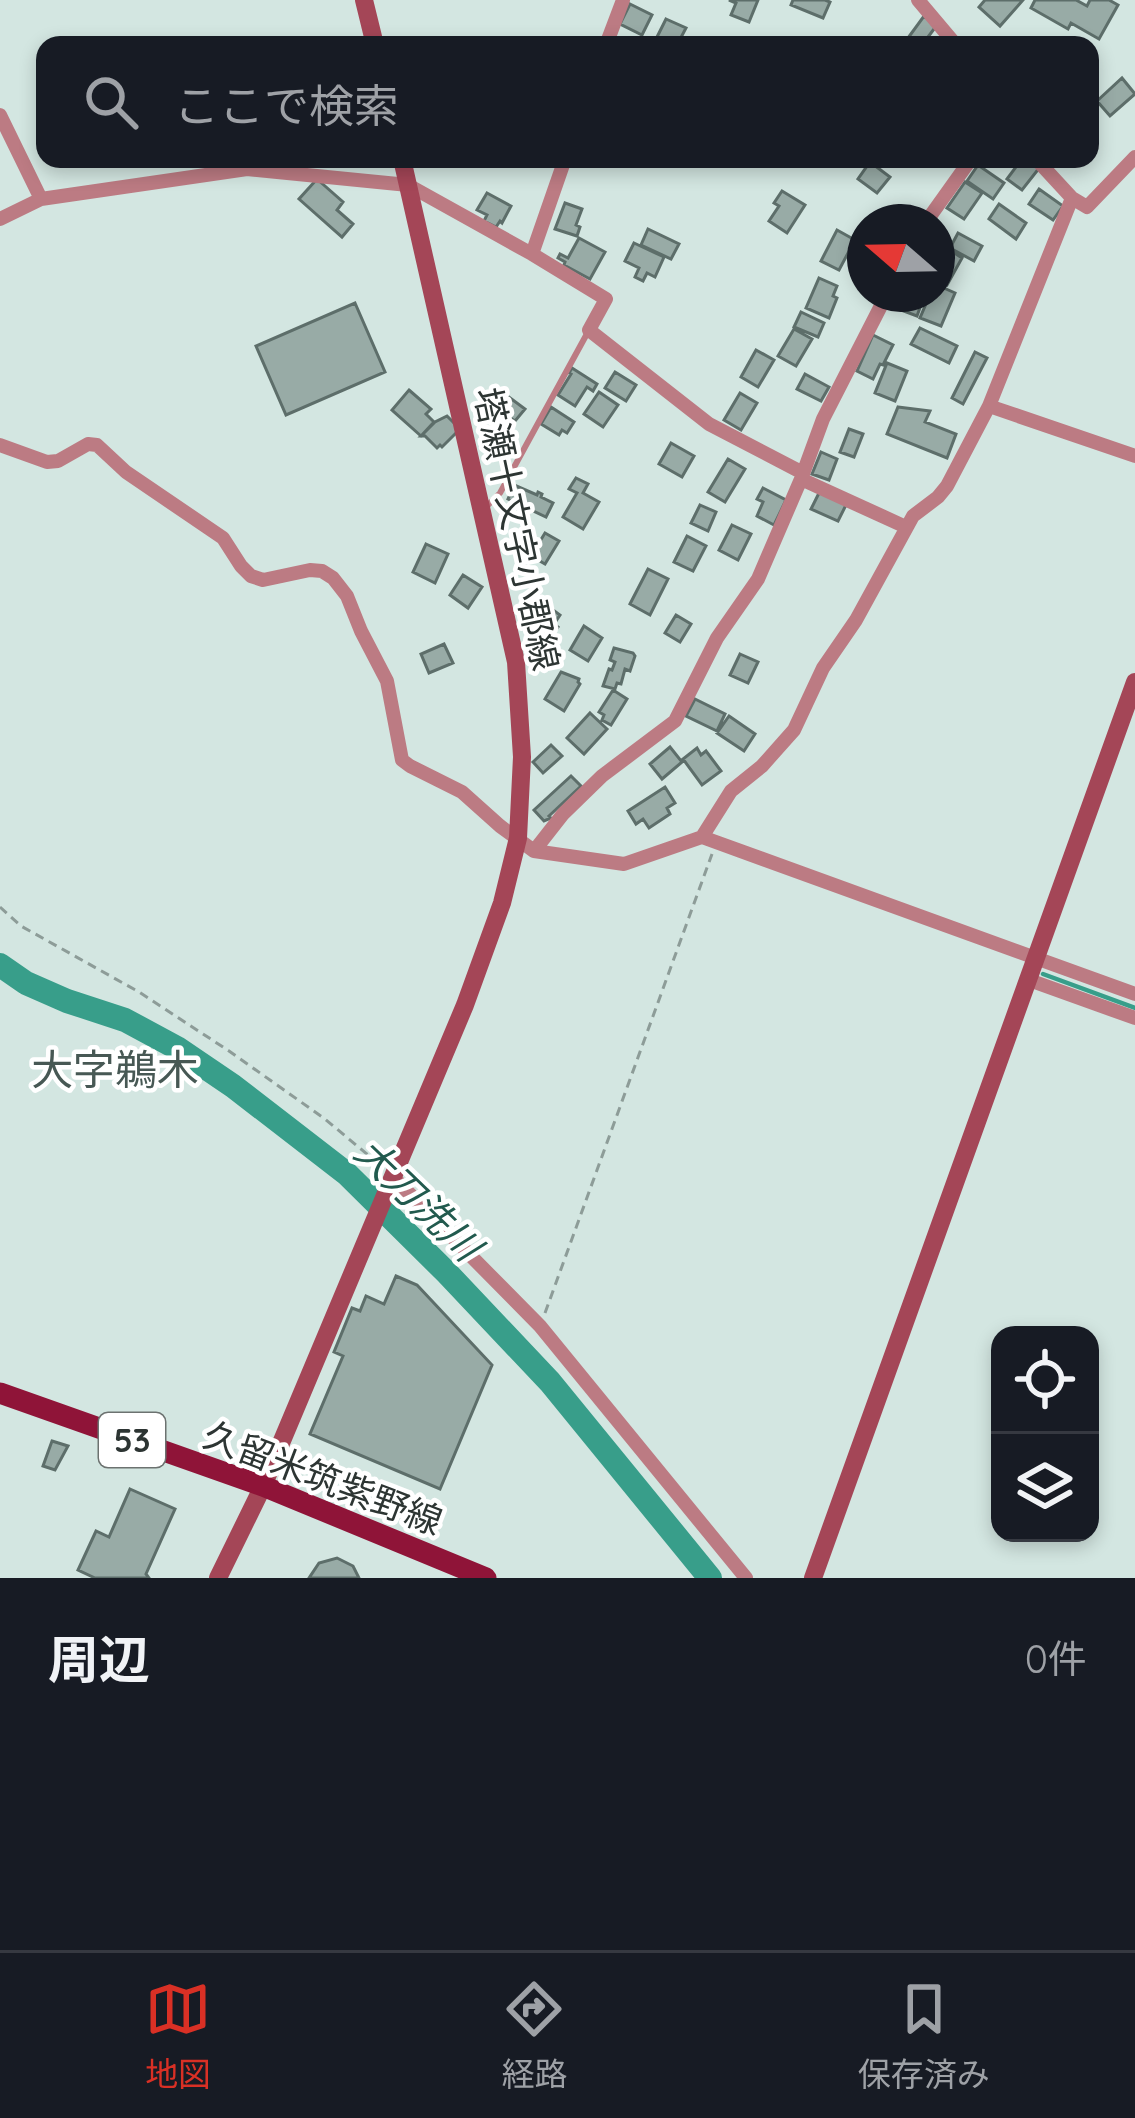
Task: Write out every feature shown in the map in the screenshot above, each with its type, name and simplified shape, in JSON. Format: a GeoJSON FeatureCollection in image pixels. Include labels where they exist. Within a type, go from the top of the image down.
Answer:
{"type":"FeatureCollection","features":[{"type":"Feature","properties":{"kind":"main road"},"geometry":{"type":"LineString","coordinates":[[364,0],[373,36]]}},
{"type":"Feature","properties":{"kind":"main road","name":"塔瀬十文字小郡線"},"geometry":{"type":"LineString","coordinates":[[218,1578],[263,1486],[392,1181],[526,845],[516,662],[404,168]]}},
{"type":"Feature","properties":{"kind":"main road"},"geometry":{"type":"LineString","coordinates":[[813,1578],[1135,682]]}},
{"type":"Feature","properties":{"kind":"main road","name":"久留米筑紫野線"},"geometry":{"type":"LineString","coordinates":[[0,1393],[263,1486],[484,1578]]}},
{"type":"Feature","properties":{"kind":"street"},"geometry":{"type":"LineString","coordinates":[[609,36],[622,0]]}},
{"type":"Feature","properties":{"kind":"street"},"geometry":{"type":"LineString","coordinates":[[918,0],[948,36]]}},
{"type":"Feature","properties":{"kind":"street"},"geometry":{"type":"LineString","coordinates":[[0,115],[41,199]]}},
{"type":"Feature","properties":{"kind":"street"},"geometry":{"type":"LineString","coordinates":[[1044,168],[1082,206],[1092,203],[1135,157]]}},
{"type":"Feature","properties":{"kind":"street"},"geometry":{"type":"LineString","coordinates":[[532,254],[562,168]]}},
{"type":"Feature","properties":{"kind":"street"},"geometry":{"type":"LineString","coordinates":[[939,204],[964,168]]}},
{"type":"Feature","properties":{"kind":"street"},"geometry":{"type":"LineString","coordinates":[[0,219],[41,199],[247,169],[408,185],[606,299],[590,330],[709,424],[906,527]]}},
{"type":"Feature","properties":{"kind":"street"},"geometry":{"type":"LineString","coordinates":[[709,840],[731,790],[762,766],[794,730],[823,668],[856,620],[913,516],[947,486],[989,406],[1072,198]]}},
{"type":"Feature","properties":{"kind":"street"},"geometry":{"type":"LineString","coordinates":[[526,845],[602,776],[675,722],[723,627],[758,579],[823,419],[878,312]]}},
{"type":"Feature","properties":{"kind":"street"},"geometry":{"type":"LineString","coordinates":[[989,406],[1135,456]]}},
{"type":"Feature","properties":{"kind":"street"},"geometry":{"type":"LineString","coordinates":[[0,445],[47,462],[88,444],[97,445],[126,472],[223,538],[251,576],[263,580],[310,570],[334,578],[382,667],[402,760],[463,792],[526,845],[624,864],[709,840],[1135,994]]}},
{"type":"Feature","properties":{"kind":"street"},"geometry":{"type":"LineString","coordinates":[[1029,980],[1135,1018]]}},
{"type":"Feature","properties":{"kind":"street"},"geometry":{"type":"LineString","coordinates":[[392,1181],[540,1326],[746,1578]]}},
{"type":"Feature","properties":{"kind":"lane"},"geometry":{"type":"LineString","coordinates":[[482,511],[500,493],[590,330]]}},
{"type":"Feature","properties":{"kind":"path"},"geometry":{"type":"LineString","coordinates":[[540,1326],[709,840]]}},
{"type":"Feature","properties":{"kind":"path"},"geometry":{"type":"LineString","coordinates":[[0,907],[21,926],[139,992],[230,1052],[362,1147],[392,1181]]}},
{"type":"Feature","properties":{"kind":"building"},"geometry":{"type":"Polygon","coordinates":[[[729,0],[758,0],[749,22],[731,15],[736,3],[729,0]]]}},
{"type":"Feature","properties":{"kind":"building"},"geometry":{"type":"Polygon","coordinates":[[[793,0],[830,2],[823,18],[791,5],[793,0]]]}},
{"type":"Feature","properties":{"kind":"building"},"geometry":{"type":"Polygon","coordinates":[[[985,0],[1023,0],[1000,26],[979,7],[985,0]]]}},
{"type":"Feature","properties":{"kind":"building"},"geometry":{"type":"Polygon","coordinates":[[[1035,0],[1076,0],[1087,6],[1090,0],[1109,0],[1118,5],[1099,39],[1071,23],[1068,29],[1031,8],[1035,0]]]}},
{"type":"Feature","properties":{"kind":"building"},"geometry":{"type":"Polygon","coordinates":[[[630,4],[652,15],[642,35],[620,24],[630,4]]]}},
{"type":"Feature","properties":{"kind":"building"},"geometry":{"type":"Polygon","coordinates":[[[924,16],[937,25],[929,36],[909,36],[924,16]]]}},
{"type":"Feature","properties":{"kind":"building"},"geometry":{"type":"Polygon","coordinates":[[[666,19],[686,28],[682,36],[658,36],[666,19]]]}},
{"type":"Feature","properties":{"kind":"building"},"geometry":{"type":"Polygon","coordinates":[[[1122,78],[1135,94],[1110,116],[1099,99],[1122,78]]]}},
{"type":"Feature","properties":{"kind":"building"},"geometry":{"type":"Polygon","coordinates":[[[866,168],[878,168],[890,177],[877,193],[858,179],[866,168]]]}},
{"type":"Feature","properties":{"kind":"building"},"geometry":{"type":"Polygon","coordinates":[[[976,168],[982,168],[1004,183],[993,199],[967,181],[976,168]]]}},
{"type":"Feature","properties":{"kind":"building"},"geometry":{"type":"Polygon","coordinates":[[[1015,168],[1039,168],[1022,190],[1007,179],[1015,168]]]}},
{"type":"Feature","properties":{"kind":"building"},"geometry":{"type":"Polygon","coordinates":[[[317,179],[343,202],[337,210],[353,224],[342,237],[299,199],[317,179]]]}},
{"type":"Feature","properties":{"kind":"building"},"geometry":{"type":"Polygon","coordinates":[[[965,182],[982,193],[964,219],[955,213],[955,204],[950,204],[965,182]]]}},
{"type":"Feature","properties":{"kind":"building"},"geometry":{"type":"Polygon","coordinates":[[[1039,189],[1063,206],[1053,220],[1029,204],[1039,189]]]}},
{"type":"Feature","properties":{"kind":"building"},"geometry":{"type":"Polygon","coordinates":[[[782,191],[805,205],[787,233],[769,221],[782,191]]]}},
{"type":"Feature","properties":{"kind":"building"},"geometry":{"type":"Polygon","coordinates":[[[487,193],[511,206],[496,227],[477,210],[487,193]]]}},
{"type":"Feature","properties":{"kind":"building"},"geometry":{"type":"Polygon","coordinates":[[[565,203],[582,209],[577,236],[555,229],[565,203]]]}},
{"type":"Feature","properties":{"kind":"building"},"geometry":{"type":"Polygon","coordinates":[[[999,204],[1026,223],[1016,239],[989,219],[999,204]]]}},
{"type":"Feature","properties":{"kind":"building"},"geometry":{"type":"Polygon","coordinates":[[[648,229],[679,244],[671,259],[641,245],[648,229]]]}},
{"type":"Feature","properties":{"kind":"building"},"geometry":{"type":"Polygon","coordinates":[[[837,230],[847,236],[847,255],[839,270],[821,261],[837,230]]]}},
{"type":"Feature","properties":{"kind":"building"},"geometry":{"type":"Polygon","coordinates":[[[958,233],[982,246],[974,261],[955,251],[958,233]]]}},
{"type":"Feature","properties":{"kind":"building"},"geometry":{"type":"Polygon","coordinates":[[[579,238],[605,252],[590,279],[558,258],[560,254],[568,258],[579,238]]]}},
{"type":"Feature","properties":{"kind":"building"},"geometry":{"type":"Polygon","coordinates":[[[634,243],[664,257],[655,277],[647,273],[643,281],[635,277],[639,268],[625,261],[634,243]]]}},
{"type":"Feature","properties":{"kind":"building"},"geometry":{"type":"Polygon","coordinates":[[[819,278],[837,286],[829,318],[806,308],[819,278]]]}},
{"type":"Feature","properties":{"kind":"building"},"geometry":{"type":"Polygon","coordinates":[[[355,303],[385,372],[286,415],[256,346],[355,303]]]}},
{"type":"Feature","properties":{"kind":"building"},"geometry":{"type":"Polygon","coordinates":[[[801,312],[824,323],[818,337],[794,327],[801,312]]]}},
{"type":"Feature","properties":{"kind":"building"},"geometry":{"type":"Polygon","coordinates":[[[923,312],[947,312],[941,326],[920,318],[923,312]]]}},
{"type":"Feature","properties":{"kind":"building"},"geometry":{"type":"Polygon","coordinates":[[[920,328],[957,346],[949,363],[911,344],[920,328]]]}},
{"type":"Feature","properties":{"kind":"building"},"geometry":{"type":"Polygon","coordinates":[[[794,329],[812,339],[796,366],[778,356],[794,329]]]}},
{"type":"Feature","properties":{"kind":"building"},"geometry":{"type":"Polygon","coordinates":[[[873,335],[893,345],[873,379],[857,371],[873,335]]]}},
{"type":"Feature","properties":{"kind":"building"},"geometry":{"type":"Polygon","coordinates":[[[756,350],[774,360],[758,387],[741,377],[756,350]]]}},
{"type":"Feature","properties":{"kind":"building"},"geometry":{"type":"Polygon","coordinates":[[[975,352],[987,358],[963,404],[952,398],[975,352]]]}},
{"type":"Feature","properties":{"kind":"building"},"geometry":{"type":"Polygon","coordinates":[[[887,363],[907,371],[895,401],[875,393],[887,363]]]}},
{"type":"Feature","properties":{"kind":"building"},"geometry":{"type":"Polygon","coordinates":[[[572,368],[597,384],[593,391],[587,387],[575,406],[558,395],[572,368]]]}},
{"type":"Feature","properties":{"kind":"building"},"geometry":{"type":"Polygon","coordinates":[[[615,372],[636,385],[626,401],[605,388],[615,372]]]}},
{"type":"Feature","properties":{"kind":"building"},"geometry":{"type":"Polygon","coordinates":[[[805,374],[829,387],[821,401],[797,389],[805,374]]]}},
{"type":"Feature","properties":{"kind":"building"},"geometry":{"type":"Polygon","coordinates":[[[409,390],[431,409],[426,414],[434,422],[421,436],[392,410],[409,390]]]}},
{"type":"Feature","properties":{"kind":"building"},"geometry":{"type":"Polygon","coordinates":[[[502,392],[525,409],[508,424],[489,411],[502,392]]]}},
{"type":"Feature","properties":{"kind":"building"},"geometry":{"type":"Polygon","coordinates":[[[599,392],[618,405],[603,427],[584,414],[599,392]]]}},
{"type":"Feature","properties":{"kind":"building"},"geometry":{"type":"Polygon","coordinates":[[[740,393],[757,403],[741,430],[724,420],[740,393]]]}},
{"type":"Feature","properties":{"kind":"building"},"geometry":{"type":"Polygon","coordinates":[[[551,407],[574,422],[567,433],[562,430],[559,435],[541,424],[551,407]]]}},
{"type":"Feature","properties":{"kind":"building"},"geometry":{"type":"Polygon","coordinates":[[[898,407],[930,411],[925,422],[956,434],[947,458],[887,434],[898,407]]]}},
{"type":"Feature","properties":{"kind":"building"},"geometry":{"type":"Polygon","coordinates":[[[447,416],[460,429],[437,448],[421,436],[447,416]]]}},
{"type":"Feature","properties":{"kind":"building"},"geometry":{"type":"Polygon","coordinates":[[[849,429],[863,434],[854,457],[840,452],[849,429]]]}},
{"type":"Feature","properties":{"kind":"building"},"geometry":{"type":"Polygon","coordinates":[[[671,443],[694,456],[682,477],[659,464],[671,443]]]}},
{"type":"Feature","properties":{"kind":"building"},"geometry":{"type":"Polygon","coordinates":[[[821,452],[837,459],[829,480],[812,474],[821,452]]]}},
{"type":"Feature","properties":{"kind":"building"},"geometry":{"type":"Polygon","coordinates":[[[728,459],[745,469],[725,502],[708,492],[728,459]]]}},
{"type":"Feature","properties":{"kind":"building"},"geometry":{"type":"Polygon","coordinates":[[[576,478],[588,484],[583,493],[599,502],[583,529],[563,517],[577,493],[569,489],[576,478]]]}},
{"type":"Feature","properties":{"kind":"building"},"geometry":{"type":"Polygon","coordinates":[[[514,485],[538,492],[553,503],[546,517],[508,499],[514,485]]]}},
{"type":"Feature","properties":{"kind":"building"},"geometry":{"type":"Polygon","coordinates":[[[763,488],[786,500],[774,525],[757,516],[763,488]]]}},
{"type":"Feature","properties":{"kind":"building"},"geometry":{"type":"Polygon","coordinates":[[[820,491],[847,503],[838,521],[811,509],[820,491]]]}},
{"type":"Feature","properties":{"kind":"building"},"geometry":{"type":"Polygon","coordinates":[[[700,505],[716,512],[708,531],[691,523],[700,505]]]}},
{"type":"Feature","properties":{"kind":"building"},"geometry":{"type":"Polygon","coordinates":[[[732,525],[751,534],[738,560],[719,550],[732,525]]]}},
{"type":"Feature","properties":{"kind":"building"},"geometry":{"type":"Polygon","coordinates":[[[545,533],[559,541],[545,564],[531,556],[545,533]]]}},
{"type":"Feature","properties":{"kind":"building"},"geometry":{"type":"Polygon","coordinates":[[[687,536],[706,546],[693,571],[674,562],[687,536]]]}},
{"type":"Feature","properties":{"kind":"building"},"geometry":{"type":"Polygon","coordinates":[[[426,544],[448,554],[435,583],[413,572],[426,544]]]}},
{"type":"Feature","properties":{"kind":"building"},"geometry":{"type":"Polygon","coordinates":[[[648,569],[668,579],[650,615],[630,604],[648,569]]]}},
{"type":"Feature","properties":{"kind":"building"},"geometry":{"type":"Polygon","coordinates":[[[463,575],[482,587],[468,608],[450,595],[463,575]]]}},
{"type":"Feature","properties":{"kind":"building"},"geometry":{"type":"Polygon","coordinates":[[[545,604],[560,615],[553,634],[530,623],[545,604]]]}},
{"type":"Feature","properties":{"kind":"building"},"geometry":{"type":"Polygon","coordinates":[[[676,615],[691,624],[680,642],[665,633],[676,615]]]}},
{"type":"Feature","properties":{"kind":"building"},"geometry":{"type":"Polygon","coordinates":[[[584,626],[602,638],[588,661],[570,650],[584,626]]]}},
{"type":"Feature","properties":{"kind":"building"},"geometry":{"type":"Polygon","coordinates":[[[444,644],[453,663],[429,673],[421,654],[444,644]]]}},
{"type":"Feature","properties":{"kind":"building"},"geometry":{"type":"Polygon","coordinates":[[[614,648],[635,656],[615,689],[603,686],[615,662],[610,660],[614,648]]]}},
{"type":"Feature","properties":{"kind":"building"},"geometry":{"type":"Polygon","coordinates":[[[740,654],[758,662],[748,683],[730,675],[740,654]]]}},
{"type":"Feature","properties":{"kind":"building"},"geometry":{"type":"Polygon","coordinates":[[[561,672],[579,679],[580,684],[564,711],[545,699],[561,672]]]}},
{"type":"Feature","properties":{"kind":"building"},"geometry":{"type":"Polygon","coordinates":[[[613,690],[627,699],[611,725],[599,712],[613,690]]]}},
{"type":"Feature","properties":{"kind":"building"},"geometry":{"type":"Polygon","coordinates":[[[695,699],[725,714],[717,731],[686,716],[695,699]]]}},
{"type":"Feature","properties":{"kind":"building"},"geometry":{"type":"Polygon","coordinates":[[[590,713],[607,729],[584,754],[567,738],[590,713]]]}},
{"type":"Feature","properties":{"kind":"building"},"geometry":{"type":"Polygon","coordinates":[[[729,716],[755,734],[744,751],[717,733],[729,716]]]}},
{"type":"Feature","properties":{"kind":"building"},"geometry":{"type":"Polygon","coordinates":[[[551,745],[562,756],[543,773],[533,762],[551,745]]]}},
{"type":"Feature","properties":{"kind":"building"},"geometry":{"type":"Polygon","coordinates":[[[670,747],[682,762],[662,779],[650,764],[670,747]]]}},
{"type":"Feature","properties":{"kind":"building"},"geometry":{"type":"Polygon","coordinates":[[[697,748],[701,755],[706,751],[721,771],[702,785],[683,759],[697,748]]]}},
{"type":"Feature","properties":{"kind":"building"},"geometry":{"type":"Polygon","coordinates":[[[571,776],[581,786],[544,821],[534,810],[571,776]]]}},
{"type":"Feature","properties":{"kind":"building"},"geometry":{"type":"Polygon","coordinates":[[[665,787],[675,803],[667,808],[670,814],[649,828],[643,819],[636,824],[628,811],[665,787]]]}},
{"type":"Feature","properties":{"kind":"building"},"geometry":{"type":"Polygon","coordinates":[[[396,1276],[417,1285],[492,1365],[440,1489],[310,1434],[343,1356],[334,1352],[352,1308],[360,1311],[366,1296],[384,1304],[396,1276]]]}},
{"type":"Feature","properties":{"kind":"building"},"geometry":{"type":"Polygon","coordinates":[[[52,1441],[68,1446],[55,1470],[43,1466],[52,1441]]]}},
{"type":"Feature","properties":{"kind":"building"},"geometry":{"type":"Polygon","coordinates":[[[130,1489],[175,1509],[146,1574],[149,1578],[95,1578],[78,1570],[96,1531],[109,1537],[130,1489]]]}},
{"type":"Feature","properties":{"kind":"building"},"geometry":{"type":"Polygon","coordinates":[[[337,1558],[353,1566],[359,1578],[309,1578],[319,1563],[337,1558]]]}},
{"type":"Feature","properties":{"kind":"waterway","name":"大刀洗川"},"geometry":{"type":"LineString","coordinates":[[0,965],[26,983],[125,1020],[177,1048],[347,1174],[550,1382],[710,1578]]}},
{"type":"Feature","properties":{"kind":"waterway"},"geometry":{"type":"LineString","coordinates":[[1043,974],[1135,1008]]}},
{"type":"Feature","properties":{"kind":"district","name":"大字鵜木"},"geometry":{"type":"Point","coordinates":[115,1070]}}]}
